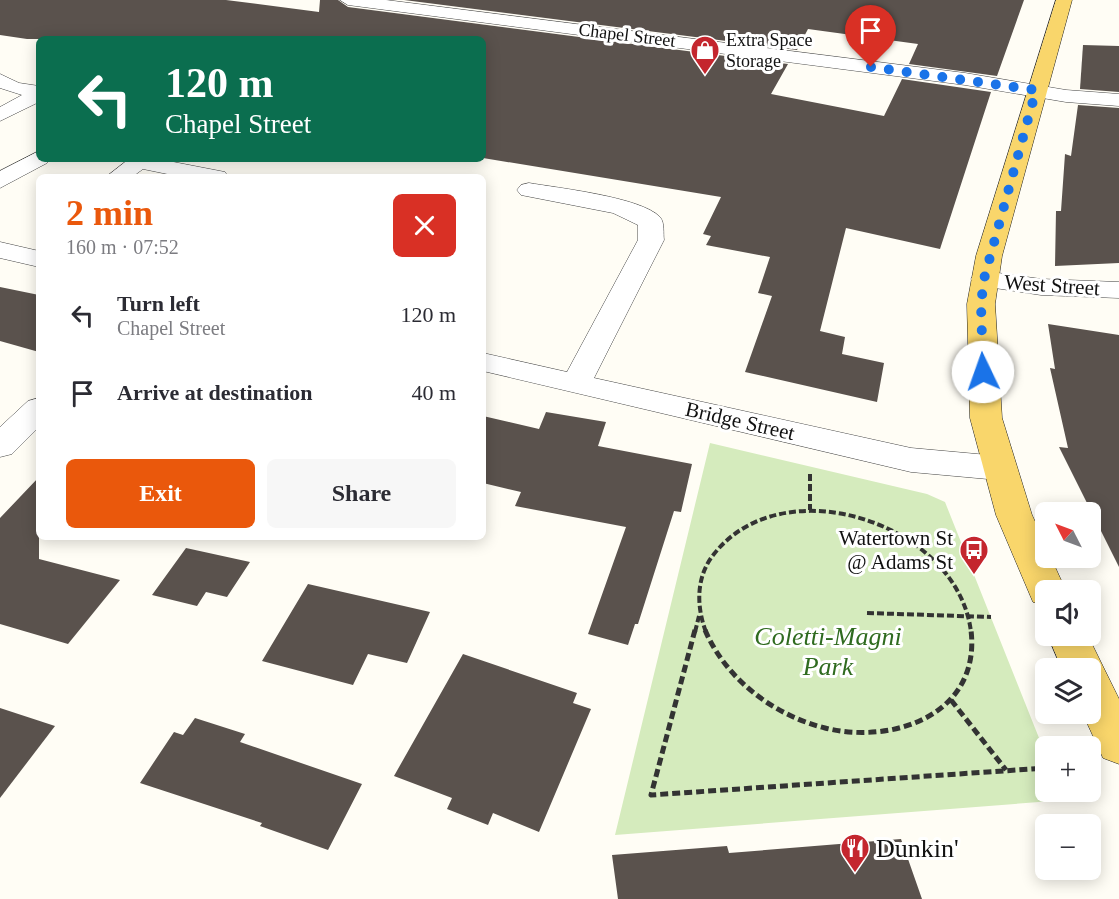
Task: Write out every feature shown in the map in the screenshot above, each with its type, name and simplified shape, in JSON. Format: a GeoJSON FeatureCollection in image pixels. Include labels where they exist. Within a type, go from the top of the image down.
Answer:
{"type":"FeatureCollection","features":[{"type":"Feature","properties":{"kind":"main road"},"geometry":{"type":"LineString","coordinates":[[1042,580],[1014,515],[986,418],[981,304],[984,279],[1036,90],[1064,0]]}},
{"type":"Feature","properties":{"kind":"main road"},"geometry":{"type":"LineString","coordinates":[[1101,707],[1119,744]]}},
{"type":"Feature","properties":{"kind":"street","name":"Chapel Street"},"geometry":{"type":"LineString","coordinates":[[348,0],[965,79],[1066,96],[1119,100]]}},
{"type":"Feature","properties":{"kind":"street"},"geometry":{"type":"LineString","coordinates":[[0,80],[14,88],[36,92]]}},
{"type":"Feature","properties":{"kind":"street"},"geometry":{"type":"LineString","coordinates":[[0,115],[36,95]]}},
{"type":"Feature","properties":{"kind":"street"},"geometry":{"type":"LineString","coordinates":[[0,181],[36,160]]}},
{"type":"Feature","properties":{"kind":"street"},"geometry":{"type":"LineString","coordinates":[[121,174],[139,162],[201,174]]}},
{"type":"Feature","properties":{"kind":"street"},"geometry":{"type":"LineString","coordinates":[[529,190],[621,207],[650,221],[651,240],[576,384]]}},
{"type":"Feature","properties":{"kind":"street"},"geometry":{"type":"LineString","coordinates":[[0,250],[36,259]]}},
{"type":"Feature","properties":{"kind":"street","name":"West Street"},"geometry":{"type":"LineString","coordinates":[[984,279],[1041,287],[1119,290]]}},
{"type":"Feature","properties":{"kind":"street","name":"Bridge Street"},"geometry":{"type":"LineString","coordinates":[[486,363],[911,460],[999,468]]}},
{"type":"Feature","properties":{"kind":"street"},"geometry":{"type":"LineString","coordinates":[[0,446],[36,411]]}},
{"type":"Feature","properties":{"kind":"path"},"geometry":{"type":"LineString","coordinates":[[810,510],[811,470]]}},
{"type":"Feature","properties":{"kind":"path"},"geometry":{"type":"LineString","coordinates":[[700,615],[714,652],[745,687],[787,715],[838,731],[888,731],[931,717],[961,690],[974,655],[971,618],[954,583],[925,552],[889,529],[850,515],[810,510],[771,514],[738,527],[714,550],[700,580],[700,615],[651,795],[1035,769]]}},
{"type":"Feature","properties":{"kind":"path"},"geometry":{"type":"LineString","coordinates":[[867,613],[991,617]]}},
{"type":"Feature","properties":{"kind":"path"},"geometry":{"type":"LineString","coordinates":[[951,700],[1006,771]]}},
{"type":"Feature","properties":{"kind":"green space","name":"Coletti-Magni Park"},"geometry":{"type":"Polygon","coordinates":[[[710,443],[927,494],[945,502],[1038,736],[1035,736],[1035,802],[1039,802],[615,835],[710,443]]]}},
{"type":"Feature","properties":{"kind":"building"},"geometry":{"type":"Polygon","coordinates":[[[0,0],[226,0],[319,12],[320,0],[338,0],[348,7],[788,64],[771,94],[884,116],[902,79],[991,92],[940,249],[846,228],[820,331],[845,337],[842,354],[884,363],[877,402],[745,372],[772,296],[758,293],[770,257],[706,245],[711,236],[703,234],[721,197],[486,158],[486,36],[36,36],[36,39],[27,39],[0,35],[0,0]]]}},
{"type":"Feature","properties":{"kind":"building"},"geometry":{"type":"Polygon","coordinates":[[[404,0],[1024,0],[997,76],[909,64],[918,44],[808,29],[797,50],[404,0]]]}},
{"type":"Feature","properties":{"kind":"building"},"geometry":{"type":"Polygon","coordinates":[[[1083,45],[1119,46],[1119,92],[1080,89],[1083,45]]]}},
{"type":"Feature","properties":{"kind":"building"},"geometry":{"type":"Polygon","coordinates":[[[1078,105],[1119,108],[1119,263],[1055,266],[1056,211],[1061,211],[1065,154],[1071,156],[1078,105]]]}},
{"type":"Feature","properties":{"kind":"building"},"geometry":{"type":"Polygon","coordinates":[[[0,287],[36,294],[36,351],[0,341],[0,287]]]}},
{"type":"Feature","properties":{"kind":"building"},"geometry":{"type":"Polygon","coordinates":[[[1048,324],[1119,335],[1119,567],[1101,531],[1101,502],[1086,502],[1059,447],[1068,448],[1050,368],[1055,369],[1048,324]]]}},
{"type":"Feature","properties":{"kind":"building"},"geometry":{"type":"Polygon","coordinates":[[[546,412],[606,422],[598,446],[692,464],[681,512],[674,511],[638,624],[635,624],[628,645],[588,634],[626,527],[515,506],[521,492],[486,484],[486,417],[539,429],[546,412]]]}},
{"type":"Feature","properties":{"kind":"building"},"geometry":{"type":"Polygon","coordinates":[[[36,480],[36,540],[39,540],[39,559],[120,580],[68,644],[0,624],[0,518],[36,480]]]}},
{"type":"Feature","properties":{"kind":"building"},"geometry":{"type":"Polygon","coordinates":[[[186,548],[250,562],[227,597],[206,592],[197,606],[152,595],[186,548]]]}},
{"type":"Feature","properties":{"kind":"building"},"geometry":{"type":"Polygon","coordinates":[[[308,584],[430,612],[407,663],[368,654],[353,685],[262,661],[308,584]]]}},
{"type":"Feature","properties":{"kind":"building"},"geometry":{"type":"Polygon","coordinates":[[[463,654],[577,693],[573,703],[591,709],[539,832],[493,813],[488,825],[447,809],[452,798],[394,776],[463,654]]]}},
{"type":"Feature","properties":{"kind":"building"},"geometry":{"type":"Polygon","coordinates":[[[0,708],[55,726],[0,798],[0,708]]]}},
{"type":"Feature","properties":{"kind":"building"},"geometry":{"type":"Polygon","coordinates":[[[195,718],[245,734],[240,742],[362,784],[328,850],[260,826],[262,823],[140,783],[174,732],[183,735],[195,718]]]}},
{"type":"Feature","properties":{"kind":"building"},"geometry":{"type":"Polygon","coordinates":[[[901,839],[922,899],[618,899],[612,855],[727,846],[729,853],[901,839]]]}},
{"type":"Feature","properties":{"kind":"place","name":"Extra Space Storage"},"geometry":{"type":"Point","coordinates":[705,76]}},
{"type":"Feature","properties":{"kind":"place","name":"Watertown St @ Adams St"},"geometry":{"type":"Point","coordinates":[974,576]}},
{"type":"Feature","properties":{"kind":"place","name":"Dunkin'"},"geometry":{"type":"Point","coordinates":[855,874]}},
{"type":"Feature","properties":{"kind":"route"},"geometry":{"type":"LineString","coordinates":[[871,67],[1036,90],[984,279],[981,304],[983,372]]}}]}
